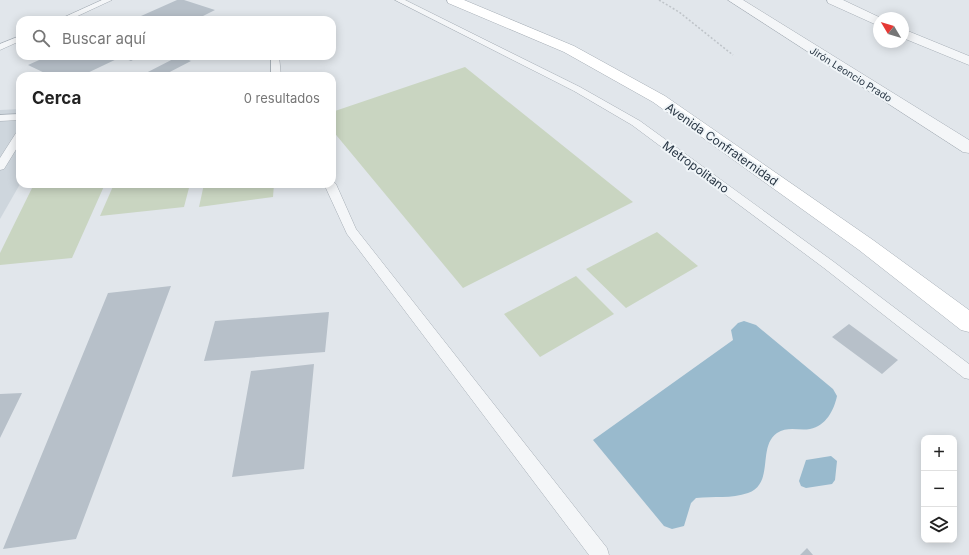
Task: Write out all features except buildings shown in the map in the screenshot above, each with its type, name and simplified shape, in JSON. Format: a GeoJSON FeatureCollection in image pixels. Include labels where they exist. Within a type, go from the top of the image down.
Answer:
{"type":"FeatureCollection","features":[{"type":"Feature","properties":{"kind":"street","name":"Avenida Confraternidad"},"geometry":{"type":"LineString","coordinates":[[453,0],[569,49],[659,99],[866,246],[969,323]]}},
{"type":"Feature","properties":{"kind":"street","name":"Jirón Leoncio Prado"},"geometry":{"type":"LineString","coordinates":[[734,0],[969,148]]}},
{"type":"Feature","properties":{"kind":"street"},"geometry":{"type":"LineString","coordinates":[[833,0],[873,19]]}},
{"type":"Feature","properties":{"kind":"street"},"geometry":{"type":"LineString","coordinates":[[909,36],[969,61]]}},
{"type":"Feature","properties":{"kind":"lane"},"geometry":{"type":"LineString","coordinates":[[71,16],[108,0]]}},
{"type":"Feature","properties":{"kind":"lane","name":"Metropolitano"},"geometry":{"type":"LineString","coordinates":[[399,0],[577,89],[636,123],[829,265],[969,373]]}},
{"type":"Feature","properties":{"kind":"lane"},"geometry":{"type":"LineString","coordinates":[[0,47],[16,40]]}},
{"type":"Feature","properties":{"kind":"lane"},"geometry":{"type":"LineString","coordinates":[[275,60],[276,72]]}},
{"type":"Feature","properties":{"kind":"lane"},"geometry":{"type":"LineString","coordinates":[[0,118],[16,118]]}},
{"type":"Feature","properties":{"kind":"lane"},"geometry":{"type":"LineString","coordinates":[[0,168],[16,142]]}},
{"type":"Feature","properties":{"kind":"lane"},"geometry":{"type":"LineString","coordinates":[[332,188],[351,231],[600,555]]}},
{"type":"Feature","properties":{"kind":"path"},"geometry":{"type":"LineString","coordinates":[[659,0],[679,12],[734,55]]}},
{"type":"Feature","properties":{"kind":"shaded area"},"geometry":{"type":"Polygon","coordinates":[[[16,109],[16,188],[18,188],[0,219],[0,110],[16,109]]]}},
{"type":"Feature","properties":{"kind":"green space"},"geometry":{"type":"Polygon","coordinates":[[[465,67],[633,202],[463,288],[336,135],[336,111],[465,67]]]}},
{"type":"Feature","properties":{"kind":"green space"},"geometry":{"type":"Polygon","coordinates":[[[32,188],[103,188],[72,258],[0,265],[0,253],[32,188]]]}},
{"type":"Feature","properties":{"kind":"green space"},"geometry":{"type":"Polygon","coordinates":[[[112,188],[189,188],[184,207],[100,216],[112,188]]]}},
{"type":"Feature","properties":{"kind":"green space"},"geometry":{"type":"Polygon","coordinates":[[[203,188],[274,188],[273,197],[199,207],[203,188]]]}},
{"type":"Feature","properties":{"kind":"green space"},"geometry":{"type":"Polygon","coordinates":[[[657,232],[698,266],[626,308],[586,269],[657,232]]]}},
{"type":"Feature","properties":{"kind":"green space"},"geometry":{"type":"Polygon","coordinates":[[[576,276],[614,314],[540,357],[504,314],[576,276]]]}},
{"type":"Feature","properties":{"kind":"water"},"geometry":{"type":"Polygon","coordinates":[[[744,321],[756,325],[833,389],[837,396],[836,401],[828,417],[821,425],[810,429],[789,429],[781,431],[771,439],[766,456],[764,473],[756,488],[742,495],[696,498],[691,503],[684,526],[672,529],[664,526],[593,440],[733,340],[731,330],[738,323],[744,321]]]}},
{"type":"Feature","properties":{"kind":"water"},"geometry":{"type":"Polygon","coordinates":[[[831,456],[837,461],[835,480],[832,484],[806,488],[801,486],[799,481],[806,460],[831,456]]]}}]}
